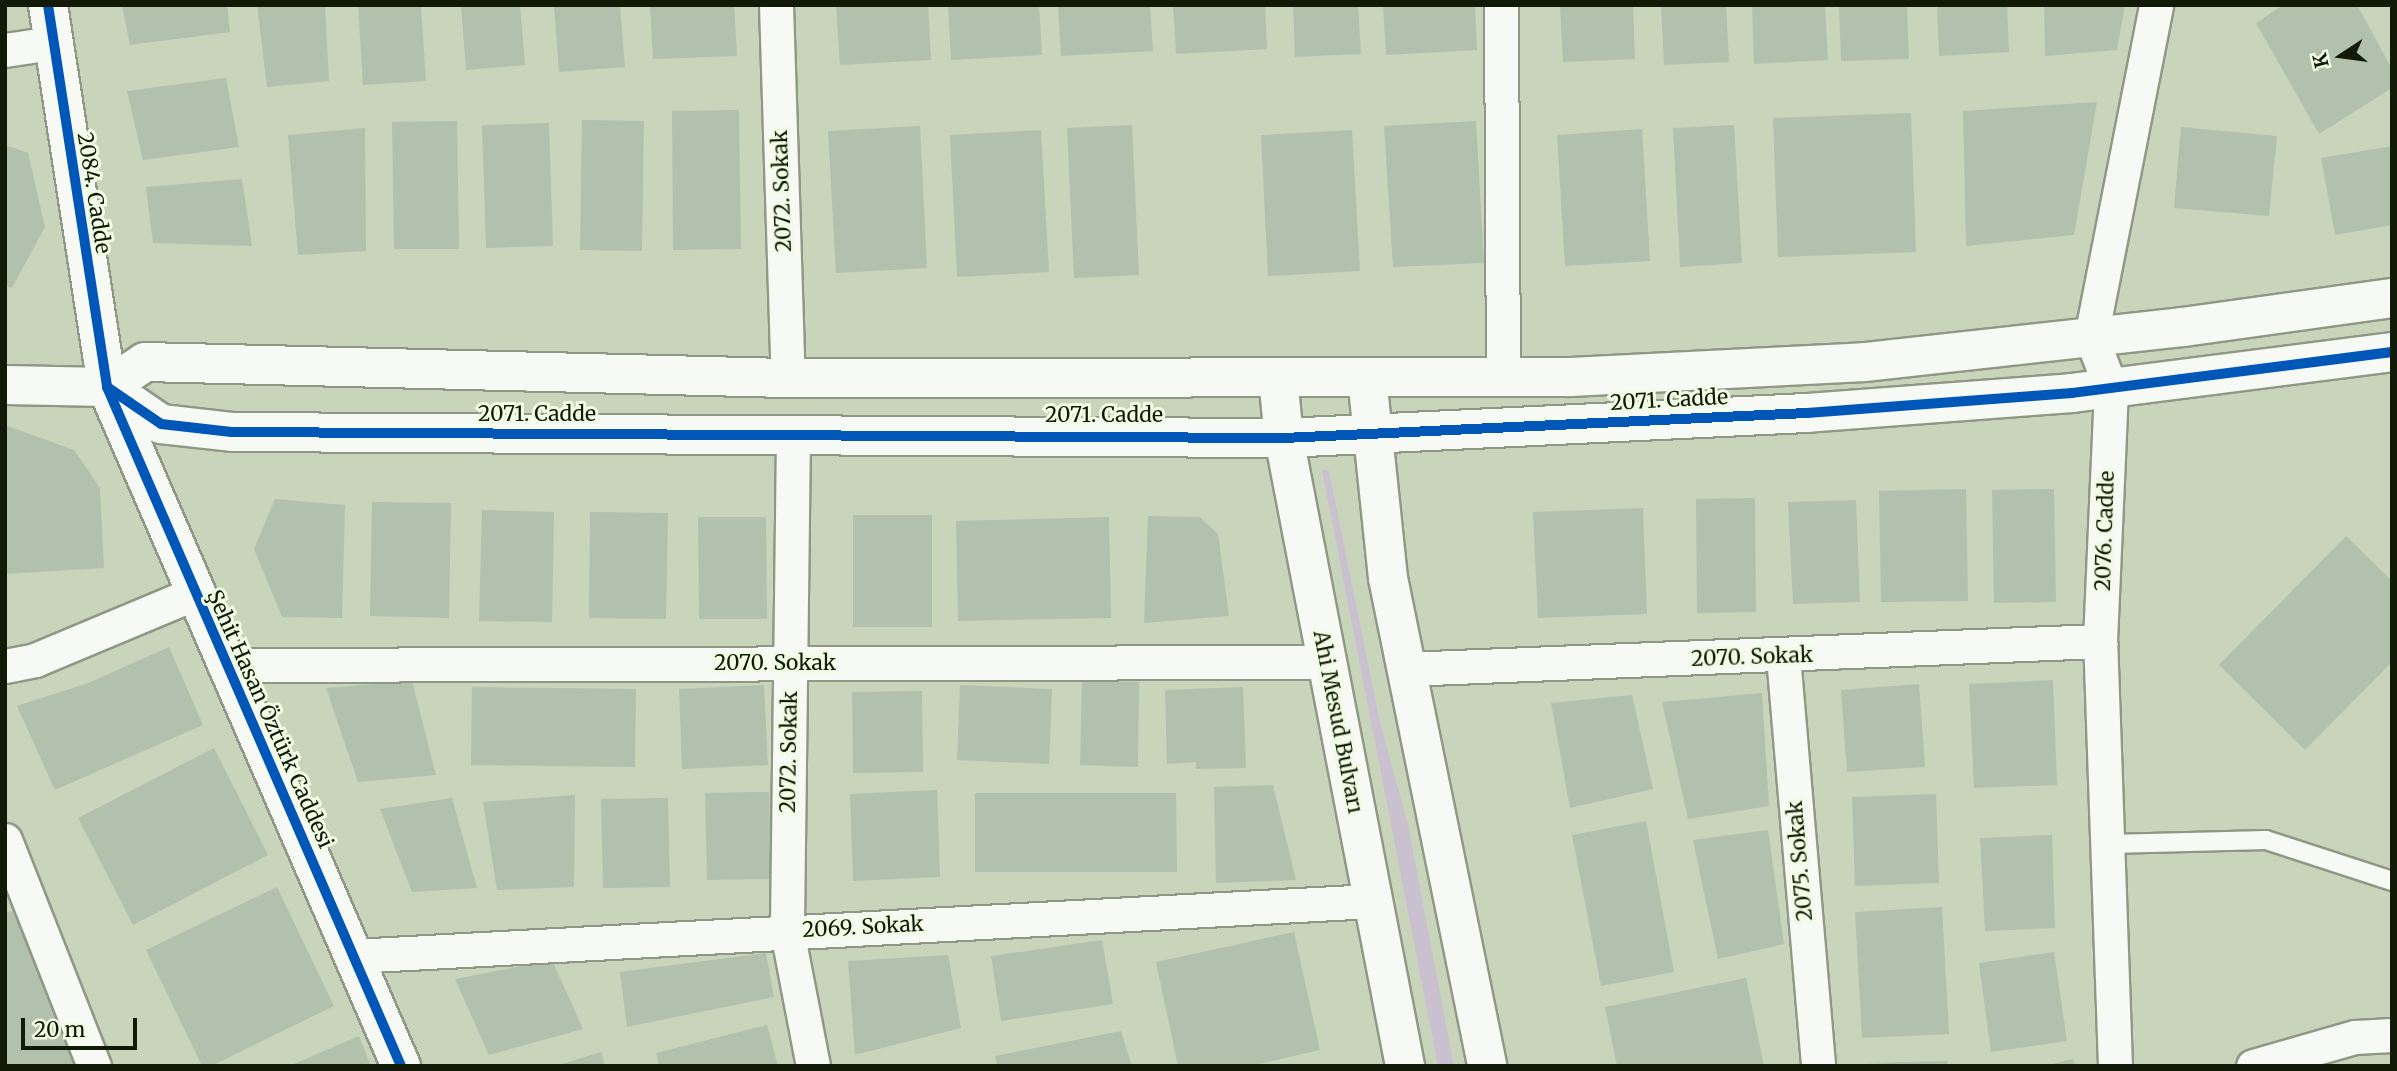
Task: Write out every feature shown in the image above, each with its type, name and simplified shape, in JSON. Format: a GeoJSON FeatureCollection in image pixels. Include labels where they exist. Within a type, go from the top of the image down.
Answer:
{"type":"FeatureCollection","features":[{"type":"Feature","properties":{"kind":"street","name":"2084. Cadde"},"geometry":{"type":"LineString","coordinates":[[48,5],[107,387]]}},
{"type":"Feature","properties":{"kind":"street","name":"2072. Sokak"},"geometry":{"type":"LineString","coordinates":[[776,5],[788,378]]}},
{"type":"Feature","properties":{"kind":"street"},"geometry":{"type":"LineString","coordinates":[[1500,5],[1503,379]]}},
{"type":"Feature","properties":{"kind":"street"},"geometry":{"type":"LineString","coordinates":[[2091,337],[2156,5]]}},
{"type":"Feature","properties":{"kind":"street"},"geometry":{"type":"LineString","coordinates":[[5,50],[52,43]]}},
{"type":"Feature","properties":{"kind":"street","name":"2071. Cadde"},"geometry":{"type":"LineString","coordinates":[[2392,298],[2091,337],[1865,362],[1503,379],[788,378],[145,362],[107,387],[161,424],[232,432],[1284,438],[1807,413],[2111,388],[2392,352]]}},
{"type":"Feature","properties":{"kind":"street","name":"2076. Cadde"},"geometry":{"type":"LineString","coordinates":[[2091,337],[2111,388],[2100,641],[2110,844],[2115,1066]]}},
{"type":"Feature","properties":{"kind":"street"},"geometry":{"type":"LineString","coordinates":[[1367,377],[1370,433],[1388,578],[1487,1066]]}},
{"type":"Feature","properties":{"kind":"street","name":"Ahi Mesud Bulvarı"},"geometry":{"type":"LineString","coordinates":[[1278,378],[1284,438],[1405,1066]]}},
{"type":"Feature","properties":{"kind":"street"},"geometry":{"type":"LineString","coordinates":[[5,385],[107,387]]}},
{"type":"Feature","properties":{"kind":"street","name":"Şehit Hasan Öztürk Caddesi"},"geometry":{"type":"LineString","coordinates":[[107,387],[193,594],[401,1066]]}},
{"type":"Feature","properties":{"kind":"street","name":"2072. Sokak"},"geometry":{"type":"LineString","coordinates":[[793,435],[787,931],[813,1066]]}},
{"type":"Feature","properties":{"kind":"street"},"geometry":{"type":"LineString","coordinates":[[5,666],[35,660],[193,594]]}},
{"type":"Feature","properties":{"kind":"street","name":"2070. Sokak"},"geometry":{"type":"LineString","coordinates":[[1405,668],[1783,656],[2100,641]]}},
{"type":"Feature","properties":{"kind":"street","name":"2075. Sokak"},"geometry":{"type":"LineString","coordinates":[[1783,656],[1818,1066]]}},
{"type":"Feature","properties":{"kind":"street","name":"2070. Sokak"},"geometry":{"type":"LineString","coordinates":[[224,665],[1326,662]]}},
{"type":"Feature","properties":{"kind":"street"},"geometry":{"type":"LineString","coordinates":[[5,840],[94,1066]]}},
{"type":"Feature","properties":{"kind":"street","name":"2069. Sokak"},"geometry":{"type":"LineString","coordinates":[[353,956],[1373,901]]}},
{"type":"Feature","properties":{"kind":"street"},"geometry":{"type":"LineString","coordinates":[[2253,1066],[2355,1037],[2392,1035]]}},
{"type":"Feature","properties":{"kind":"lane"},"geometry":{"type":"LineString","coordinates":[[2110,844],[2266,840],[2392,881]]}},
{"type":"Feature","properties":{"kind":"shaded area"},"geometry":{"type":"Polygon","coordinates":[[[1322,470],[1329,471],[1379,718],[1408,825],[1454,1066],[1438,1066],[1322,470]]]}},
{"type":"Feature","properties":{"kind":"building"},"geometry":{"type":"Polygon","coordinates":[[[122,5],[227,5],[230,32],[130,45],[122,5]]]}},
{"type":"Feature","properties":{"kind":"building"},"geometry":{"type":"Polygon","coordinates":[[[257,5],[325,5],[329,81],[267,87],[257,5]]]}},
{"type":"Feature","properties":{"kind":"building"},"geometry":{"type":"Polygon","coordinates":[[[358,5],[421,5],[426,81],[363,85],[358,5]]]}},
{"type":"Feature","properties":{"kind":"building"},"geometry":{"type":"Polygon","coordinates":[[[461,5],[520,5],[525,65],[466,70],[461,5]]]}},
{"type":"Feature","properties":{"kind":"building"},"geometry":{"type":"Polygon","coordinates":[[[554,5],[620,5],[625,67],[559,72],[554,5]]]}},
{"type":"Feature","properties":{"kind":"building"},"geometry":{"type":"Polygon","coordinates":[[[650,5],[734,5],[737,56],[653,59],[650,5]]]}},
{"type":"Feature","properties":{"kind":"building"},"geometry":{"type":"Polygon","coordinates":[[[836,5],[928,5],[931,60],[840,65],[836,5]]]}},
{"type":"Feature","properties":{"kind":"building"},"geometry":{"type":"Polygon","coordinates":[[[948,5],[1039,5],[1042,55],[951,60],[948,5]]]}},
{"type":"Feature","properties":{"kind":"building"},"geometry":{"type":"Polygon","coordinates":[[[1058,5],[1150,5],[1153,51],[1061,56],[1058,5]]]}},
{"type":"Feature","properties":{"kind":"building"},"geometry":{"type":"Polygon","coordinates":[[[1173,5],[1265,5],[1267,49],[1176,54],[1173,5]]]}},
{"type":"Feature","properties":{"kind":"building"},"geometry":{"type":"Polygon","coordinates":[[[1293,5],[1358,5],[1361,54],[1295,57],[1293,5]]]}},
{"type":"Feature","properties":{"kind":"building"},"geometry":{"type":"Polygon","coordinates":[[[1383,5],[1475,5],[1477,50],[1386,55],[1383,5]]]}},
{"type":"Feature","properties":{"kind":"building"},"geometry":{"type":"Polygon","coordinates":[[[1560,5],[1633,5],[1635,59],[1563,62],[1560,5]]]}},
{"type":"Feature","properties":{"kind":"building"},"geometry":{"type":"Polygon","coordinates":[[[1661,5],[1726,5],[1729,62],[1664,65],[1661,5]]]}},
{"type":"Feature","properties":{"kind":"building"},"geometry":{"type":"Polygon","coordinates":[[[1752,5],[1825,5],[1828,60],[1754,64],[1752,5]]]}},
{"type":"Feature","properties":{"kind":"building"},"geometry":{"type":"Polygon","coordinates":[[[1839,5],[1907,5],[1909,59],[1841,61],[1839,5]]]}},
{"type":"Feature","properties":{"kind":"building"},"geometry":{"type":"Polygon","coordinates":[[[1937,5],[2007,5],[2009,52],[1939,56],[1937,5]]]}},
{"type":"Feature","properties":{"kind":"building"},"geometry":{"type":"Polygon","coordinates":[[[2044,5],[2125,5],[2117,50],[2045,56],[2044,5]]]}},
{"type":"Feature","properties":{"kind":"building"},"geometry":{"type":"Polygon","coordinates":[[[2283,5],[2357,5],[2392,69],[2392,88],[2319,134],[2256,23],[2283,5]]]}},
{"type":"Feature","properties":{"kind":"building"},"geometry":{"type":"Polygon","coordinates":[[[226,78],[239,147],[143,160],[127,91],[226,78]]]}},
{"type":"Feature","properties":{"kind":"building"},"geometry":{"type":"Polygon","coordinates":[[[2097,102],[2074,235],[1966,246],[1963,111],[2097,102]]]}},
{"type":"Feature","properties":{"kind":"building"},"geometry":{"type":"Polygon","coordinates":[[[739,110],[741,249],[673,250],[672,111],[739,110]]]}},
{"type":"Feature","properties":{"kind":"building"},"geometry":{"type":"Polygon","coordinates":[[[1911,113],[1916,252],[1778,257],[1773,118],[1911,113]]]}},
{"type":"Feature","properties":{"kind":"building"},"geometry":{"type":"Polygon","coordinates":[[[582,120],[644,121],[642,251],[580,250],[582,120]]]}},
{"type":"Feature","properties":{"kind":"building"},"geometry":{"type":"Polygon","coordinates":[[[457,121],[459,249],[394,249],[392,122],[457,121]]]}},
{"type":"Feature","properties":{"kind":"building"},"geometry":{"type":"Polygon","coordinates":[[[1476,121],[1484,263],[1393,267],[1384,126],[1476,121]]]}},
{"type":"Feature","properties":{"kind":"building"},"geometry":{"type":"Polygon","coordinates":[[[549,123],[553,246],[486,248],[482,125],[549,123]]]}},
{"type":"Feature","properties":{"kind":"building"},"geometry":{"type":"Polygon","coordinates":[[[1132,125],[1139,275],[1074,278],[1067,128],[1132,125]]]}},
{"type":"Feature","properties":{"kind":"building"},"geometry":{"type":"Polygon","coordinates":[[[1734,125],[1742,263],[1680,267],[1673,128],[1734,125]]]}},
{"type":"Feature","properties":{"kind":"building"},"geometry":{"type":"Polygon","coordinates":[[[920,126],[927,268],[836,273],[828,131],[920,126]]]}},
{"type":"Feature","properties":{"kind":"building"},"geometry":{"type":"Polygon","coordinates":[[[2181,127],[2277,136],[2269,216],[2174,208],[2181,127]]]}},
{"type":"Feature","properties":{"kind":"building"},"geometry":{"type":"Polygon","coordinates":[[[365,128],[366,251],[298,255],[288,135],[365,128]]]}},
{"type":"Feature","properties":{"kind":"building"},"geometry":{"type":"Polygon","coordinates":[[[1642,129],[1650,261],[1565,266],[1557,135],[1642,129]]]}},
{"type":"Feature","properties":{"kind":"building"},"geometry":{"type":"Polygon","coordinates":[[[1041,130],[1049,272],[957,277],[950,135],[1041,130]]]}},
{"type":"Feature","properties":{"kind":"building"},"geometry":{"type":"Polygon","coordinates":[[[1352,130],[1360,271],[1268,276],[1261,135],[1352,130]]]}},
{"type":"Feature","properties":{"kind":"building"},"geometry":{"type":"Polygon","coordinates":[[[5,145],[28,153],[45,227],[12,288],[5,286],[5,145]]]}},
{"type":"Feature","properties":{"kind":"building"},"geometry":{"type":"Polygon","coordinates":[[[2392,146],[2392,225],[2335,235],[2321,158],[2392,146]]]}},
{"type":"Feature","properties":{"kind":"building"},"geometry":{"type":"Polygon","coordinates":[[[242,179],[252,246],[153,243],[146,187],[242,179]]]}},
{"type":"Feature","properties":{"kind":"building"},"geometry":{"type":"Polygon","coordinates":[[[5,425],[74,450],[100,488],[104,568],[5,574],[5,425]]]}},
{"type":"Feature","properties":{"kind":"building"},"geometry":{"type":"Polygon","coordinates":[[[1966,489],[1968,601],[1881,602],[1879,491],[1966,489]]]}},
{"type":"Feature","properties":{"kind":"building"},"geometry":{"type":"Polygon","coordinates":[[[2054,489],[2056,602],[1994,603],[1992,490],[2054,489]]]}},
{"type":"Feature","properties":{"kind":"building"},"geometry":{"type":"Polygon","coordinates":[[[1755,498],[1756,612],[1697,613],[1696,499],[1755,498]]]}},
{"type":"Feature","properties":{"kind":"building"},"geometry":{"type":"Polygon","coordinates":[[[275,499],[345,505],[342,618],[282,617],[254,549],[275,499]]]}},
{"type":"Feature","properties":{"kind":"building"},"geometry":{"type":"Polygon","coordinates":[[[1856,500],[1860,602],[1793,604],[1788,502],[1856,500]]]}},
{"type":"Feature","properties":{"kind":"building"},"geometry":{"type":"Polygon","coordinates":[[[372,502],[451,503],[449,618],[370,616],[372,502]]]}},
{"type":"Feature","properties":{"kind":"building"},"geometry":{"type":"Polygon","coordinates":[[[1643,508],[1647,614],[1538,618],[1533,512],[1643,508]]]}},
{"type":"Feature","properties":{"kind":"building"},"geometry":{"type":"Polygon","coordinates":[[[482,510],[554,512],[552,622],[479,621],[482,510]]]}},
{"type":"Feature","properties":{"kind":"building"},"geometry":{"type":"Polygon","coordinates":[[[590,512],[668,513],[666,619],[589,618],[590,512]]]}},
{"type":"Feature","properties":{"kind":"building"},"geometry":{"type":"Polygon","coordinates":[[[853,515],[932,515],[932,627],[853,627],[853,515]]]}},
{"type":"Feature","properties":{"kind":"building"},"geometry":{"type":"Polygon","coordinates":[[[1148,516],[1200,517],[1218,534],[1229,616],[1144,623],[1148,516]]]}},
{"type":"Feature","properties":{"kind":"building"},"geometry":{"type":"Polygon","coordinates":[[[698,517],[766,517],[767,619],[699,619],[698,517]]]}},
{"type":"Feature","properties":{"kind":"building"},"geometry":{"type":"Polygon","coordinates":[[[1109,517],[1111,618],[958,621],[956,521],[1109,517]]]}},
{"type":"Feature","properties":{"kind":"building"},"geometry":{"type":"Polygon","coordinates":[[[2346,536],[2392,581],[2392,662],[2305,750],[2219,665],[2346,536]]]}},
{"type":"Feature","properties":{"kind":"building"},"geometry":{"type":"Polygon","coordinates":[[[169,647],[203,725],[55,790],[17,706],[88,683],[169,647]]]}},
{"type":"Feature","properties":{"kind":"building"},"geometry":{"type":"Polygon","coordinates":[[[2053,680],[2057,785],[1974,788],[1969,684],[2053,680]]]}},
{"type":"Feature","properties":{"kind":"building"},"geometry":{"type":"Polygon","coordinates":[[[412,681],[436,775],[358,782],[326,688],[412,681]]]}},
{"type":"Feature","properties":{"kind":"building"},"geometry":{"type":"Polygon","coordinates":[[[1082,681],[1139,682],[1138,767],[1080,765],[1082,681]]]}},
{"type":"Feature","properties":{"kind":"building"},"geometry":{"type":"Polygon","coordinates":[[[1919,684],[1925,767],[1847,772],[1841,690],[1919,684]]]}},
{"type":"Feature","properties":{"kind":"building"},"geometry":{"type":"Polygon","coordinates":[[[764,685],[768,765],[682,769],[679,689],[764,685]]]}},
{"type":"Feature","properties":{"kind":"building"},"geometry":{"type":"Polygon","coordinates":[[[960,685],[1052,689],[1049,764],[957,760],[960,685]]]}},
{"type":"Feature","properties":{"kind":"building"},"geometry":{"type":"Polygon","coordinates":[[[472,687],[636,689],[635,767],[471,765],[472,687]]]}},
{"type":"Feature","properties":{"kind":"building"},"geometry":{"type":"Polygon","coordinates":[[[1243,687],[1246,768],[1196,769],[1196,762],[1167,764],[1165,690],[1243,687]]]}},
{"type":"Feature","properties":{"kind":"building"},"geometry":{"type":"Polygon","coordinates":[[[922,691],[923,772],[853,773],[852,692],[922,691]]]}},
{"type":"Feature","properties":{"kind":"building"},"geometry":{"type":"Polygon","coordinates":[[[1762,693],[1769,806],[1688,819],[1662,702],[1762,693]]]}},
{"type":"Feature","properties":{"kind":"building"},"geometry":{"type":"Polygon","coordinates":[[[1632,695],[1653,789],[1570,808],[1551,703],[1632,695]]]}},
{"type":"Feature","properties":{"kind":"building"},"geometry":{"type":"Polygon","coordinates":[[[214,748],[268,855],[133,925],[78,818],[214,748]]]}},
{"type":"Feature","properties":{"kind":"building"},"geometry":{"type":"Polygon","coordinates":[[[1273,785],[1296,880],[1216,883],[1214,787],[1273,785]]]}},
{"type":"Feature","properties":{"kind":"building"},"geometry":{"type":"Polygon","coordinates":[[[937,790],[940,877],[853,881],[850,794],[937,790]]]}},
{"type":"Feature","properties":{"kind":"building"},"geometry":{"type":"Polygon","coordinates":[[[769,792],[771,879],[707,880],[705,793],[769,792]]]}},
{"type":"Feature","properties":{"kind":"building"},"geometry":{"type":"Polygon","coordinates":[[[975,793],[1176,793],[1177,872],[975,872],[975,793]]]}},
{"type":"Feature","properties":{"kind":"building"},"geometry":{"type":"Polygon","coordinates":[[[1936,794],[1939,883],[1855,886],[1852,797],[1936,794]]]}},
{"type":"Feature","properties":{"kind":"building"},"geometry":{"type":"Polygon","coordinates":[[[575,795],[574,887],[497,890],[483,802],[575,795]]]}},
{"type":"Feature","properties":{"kind":"building"},"geometry":{"type":"Polygon","coordinates":[[[452,798],[477,888],[412,892],[380,809],[452,798]]]}},
{"type":"Feature","properties":{"kind":"building"},"geometry":{"type":"Polygon","coordinates":[[[668,798],[670,887],[603,888],[601,799],[668,798]]]}},
{"type":"Feature","properties":{"kind":"building"},"geometry":{"type":"Polygon","coordinates":[[[1646,821],[1674,972],[1601,986],[1572,835],[1646,821]]]}},
{"type":"Feature","properties":{"kind":"building"},"geometry":{"type":"Polygon","coordinates":[[[1768,830],[1784,944],[1718,959],[1693,840],[1768,830]]]}},
{"type":"Feature","properties":{"kind":"building"},"geometry":{"type":"Polygon","coordinates":[[[2052,835],[2055,928],[1985,931],[1980,838],[2052,835]]]}},
{"type":"Feature","properties":{"kind":"building"},"geometry":{"type":"Polygon","coordinates":[[[277,887],[334,1006],[211,1066],[202,1066],[146,950],[277,887]]]}},
{"type":"Feature","properties":{"kind":"building"},"geometry":{"type":"Polygon","coordinates":[[[1942,907],[1949,1034],[1862,1038],[1855,912],[1942,907]]]}},
{"type":"Feature","properties":{"kind":"building"},"geometry":{"type":"Polygon","coordinates":[[[25,908],[65,1020],[76,1066],[5,1066],[5,913],[25,908]]]}},
{"type":"Feature","properties":{"kind":"building"},"geometry":{"type":"Polygon","coordinates":[[[1294,932],[1320,1050],[1250,1066],[1178,1066],[1156,962],[1294,932]]]}},
{"type":"Feature","properties":{"kind":"building"},"geometry":{"type":"Polygon","coordinates":[[[1102,940],[1113,1004],[1001,1021],[991,956],[1102,940]]]}},
{"type":"Feature","properties":{"kind":"building"},"geometry":{"type":"Polygon","coordinates":[[[2054,952],[2067,1041],[1991,1052],[1979,963],[2054,952]]]}},
{"type":"Feature","properties":{"kind":"building"},"geometry":{"type":"Polygon","coordinates":[[[766,953],[774,997],[627,1027],[620,972],[766,953]]]}},
{"type":"Feature","properties":{"kind":"building"},"geometry":{"type":"Polygon","coordinates":[[[948,955],[961,1028],[855,1055],[848,961],[948,955]]]}},
{"type":"Feature","properties":{"kind":"building"},"geometry":{"type":"Polygon","coordinates":[[[552,960],[583,1029],[489,1055],[455,979],[552,960]]]}},
{"type":"Feature","properties":{"kind":"building"},"geometry":{"type":"Polygon","coordinates":[[[1746,978],[1764,1066],[1617,1066],[1605,1007],[1746,978]]]}},
{"type":"Feature","properties":{"kind":"building"},"geometry":{"type":"Polygon","coordinates":[[[767,1025],[778,1066],[659,1066],[656,1053],[767,1025]]]}},
{"type":"Feature","properties":{"kind":"building"},"geometry":{"type":"Polygon","coordinates":[[[1121,1031],[1132,1066],[997,1066],[995,1056],[1121,1031]]]}},
{"type":"Feature","properties":{"kind":"building"},"geometry":{"type":"Polygon","coordinates":[[[359,1036],[371,1066],[289,1066],[359,1036]]]}},
{"type":"Feature","properties":{"kind":"building"},"geometry":{"type":"Polygon","coordinates":[[[601,1052],[605,1066],[559,1065],[601,1052]]]}},
{"type":"Feature","properties":{"kind":"building"},"geometry":{"type":"Polygon","coordinates":[[[2073,1059],[2075,1066],[2048,1066],[2048,1065],[2073,1059]]]}},
{"type":"Feature","properties":{"kind":"building"},"geometry":{"type":"Polygon","coordinates":[[[1947,1061],[1947,1066],[1865,1063],[1947,1061]]]}},
{"type":"Feature","properties":{"kind":"cycle path"},"geometry":{"type":"LineString","coordinates":[[48,5],[107,387],[401,1066]]}},
{"type":"Feature","properties":{"kind":"cycle path"},"geometry":{"type":"LineString","coordinates":[[107,387],[161,424],[232,432],[1284,438],[1807,413],[2072,393],[2392,352]]}}]}
